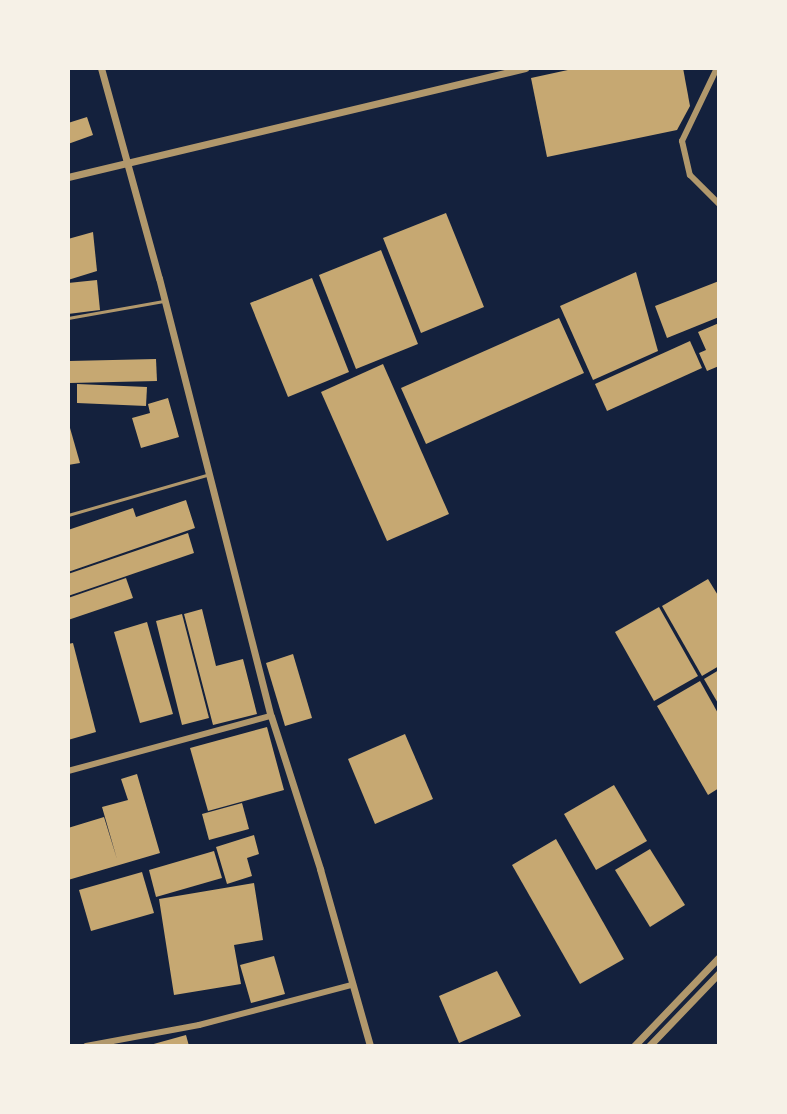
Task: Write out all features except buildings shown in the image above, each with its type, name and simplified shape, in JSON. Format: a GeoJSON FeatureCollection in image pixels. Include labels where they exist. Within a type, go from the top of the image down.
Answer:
{"type":"FeatureCollection","features":[{"type":"Feature","properties":{"kind":"street"},"geometry":{"type":"LineString","coordinates":[[101,68],[129,160],[271,716],[370,1046]]}},
{"type":"Feature","properties":{"kind":"street"},"geometry":{"type":"LineString","coordinates":[[68,177],[525,68]]}},
{"type":"Feature","properties":{"kind":"street"},"geometry":{"type":"LineString","coordinates":[[717,68],[682,141],[690,175],[719,204]]}},
{"type":"Feature","properties":{"kind":"street"},"geometry":{"type":"LineString","coordinates":[[68,771],[271,716]]}},
{"type":"Feature","properties":{"kind":"street"},"geometry":{"type":"LineString","coordinates":[[634,1046],[719,957]]}},
{"type":"Feature","properties":{"kind":"street"},"geometry":{"type":"LineString","coordinates":[[649,1046],[719,973]]}},
{"type":"Feature","properties":{"kind":"street"},"geometry":{"type":"LineString","coordinates":[[86,1046],[199,1025],[352,985]]}},
{"type":"Feature","properties":{"kind":"lane"},"geometry":{"type":"LineString","coordinates":[[68,318],[165,300]]}},
{"type":"Feature","properties":{"kind":"lane"},"geometry":{"type":"LineString","coordinates":[[68,515],[207,475]]}}]}
